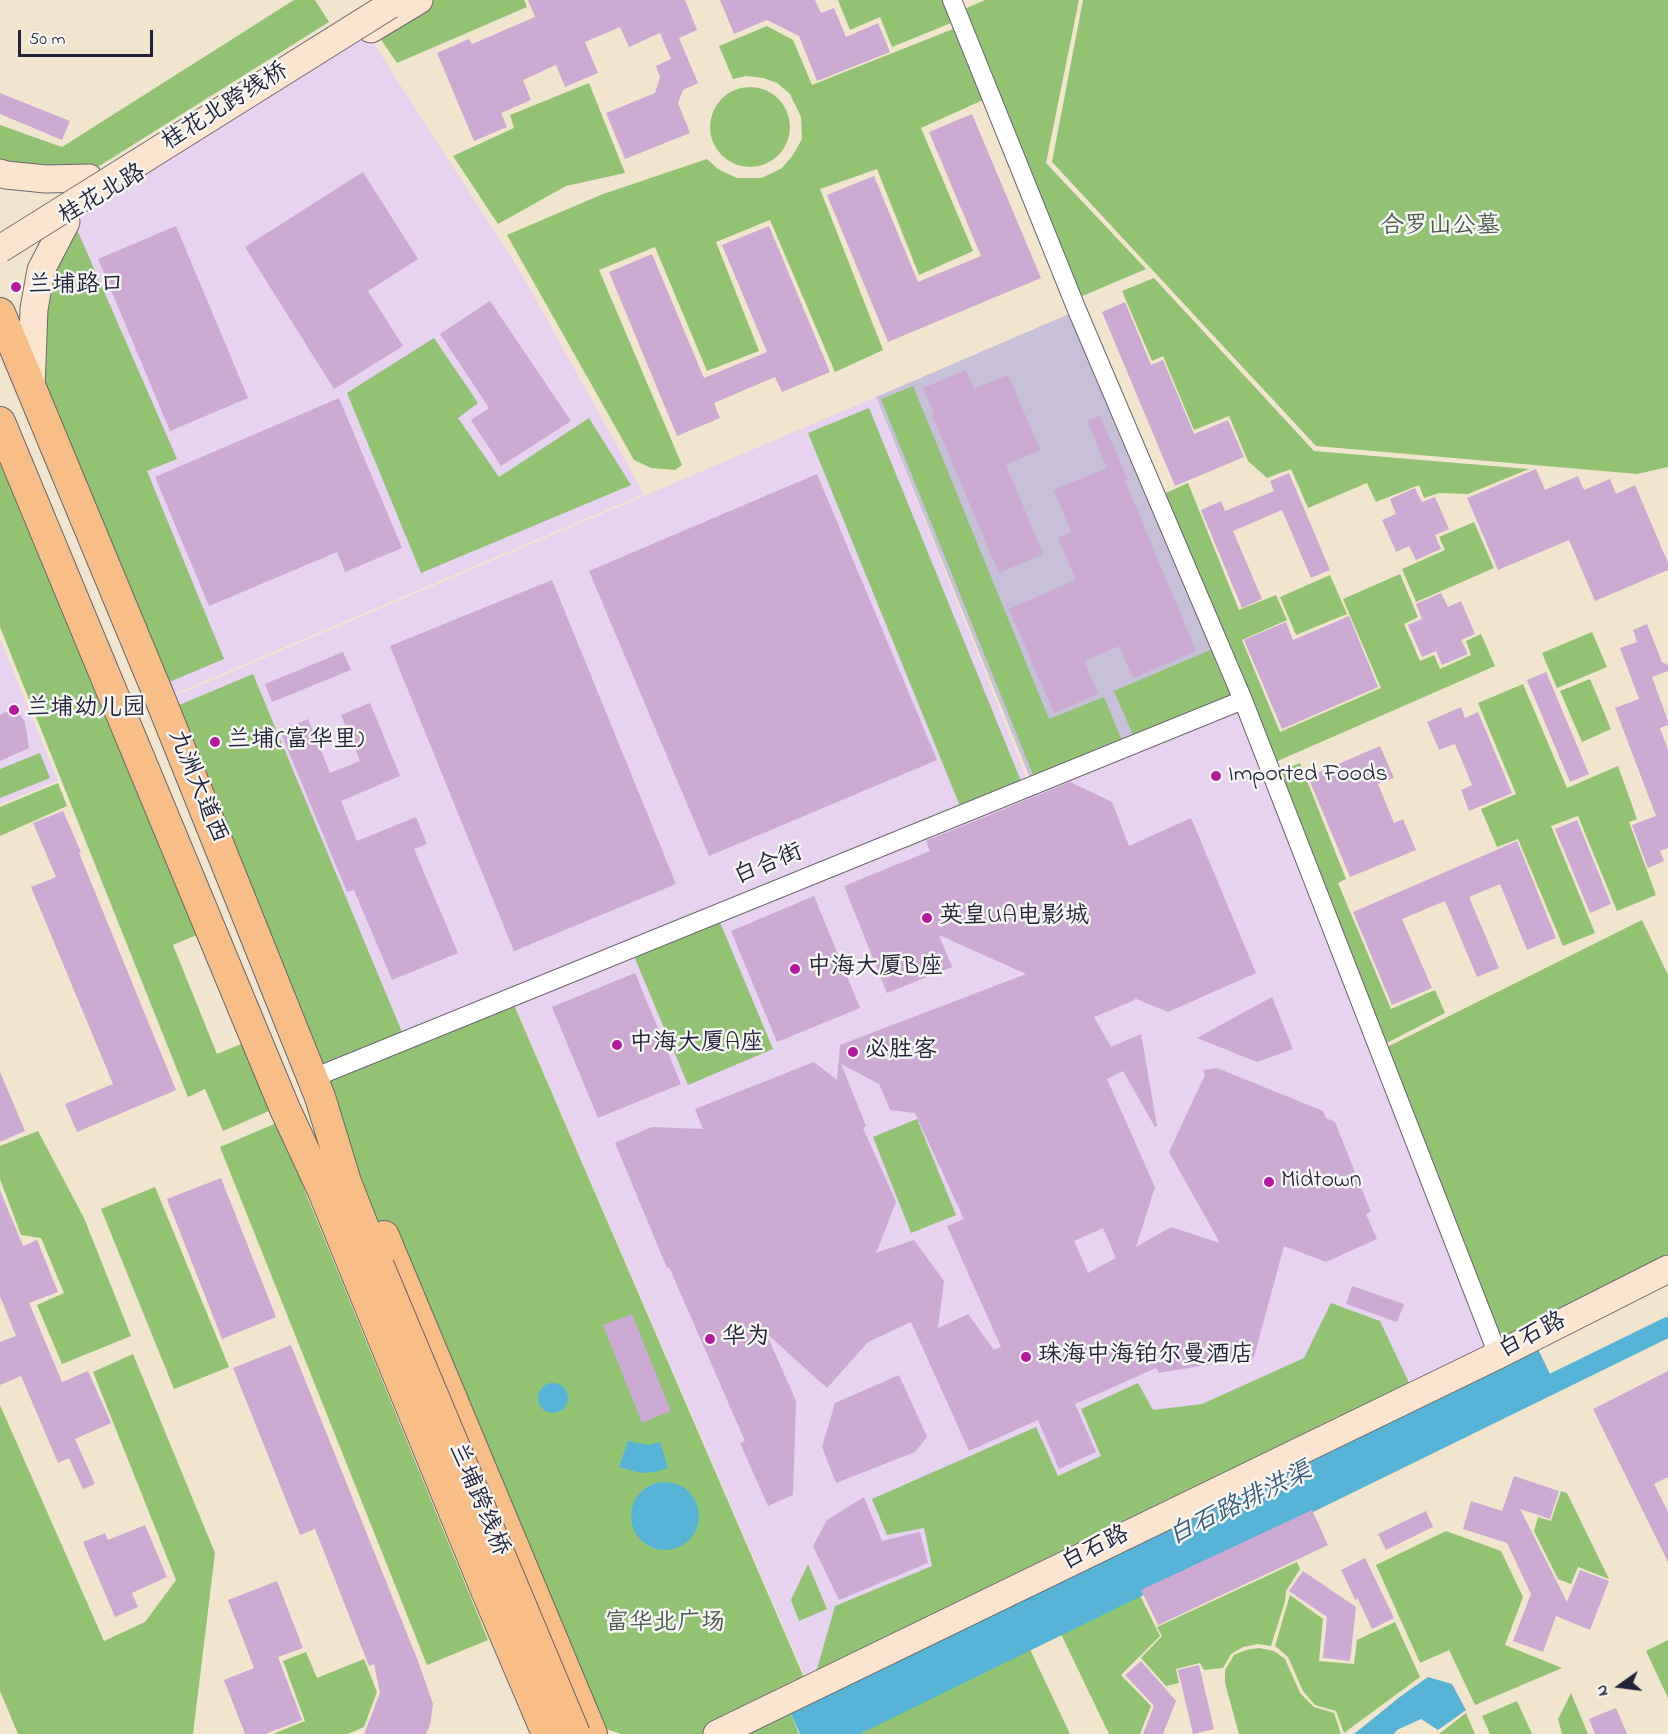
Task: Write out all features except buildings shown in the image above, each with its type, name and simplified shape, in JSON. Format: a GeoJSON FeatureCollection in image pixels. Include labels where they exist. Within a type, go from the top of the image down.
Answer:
{"type":"FeatureCollection","features":[{"type":"Feature","properties":{"kind":"main road","name":"桂花北路"},"geometry":{"type":"LineString","coordinates":[[392,1],[89,178],[41,209],[41,220],[45,224],[56,226],[66,222],[419,0]]}},
{"type":"Feature","properties":{"kind":"main road","name":"桂花北跨线桥"},"geometry":{"type":"LineString","coordinates":[[0,249],[392,1]]}},
{"type":"Feature","properties":{"kind":"main road"},"geometry":{"type":"LineString","coordinates":[[0,173],[46,179],[89,178]]}},
{"type":"Feature","properties":{"kind":"main road"},"geometry":{"type":"LineString","coordinates":[[31,388],[34,309],[41,270],[66,222]]}},
{"type":"Feature","properties":{"kind":"main road","name":"九洲大道西"},"geometry":{"type":"LineString","coordinates":[[0,313],[159,696],[316,1087],[346,1182],[368,1271]]}},
{"type":"Feature","properties":{"kind":"main road","name":"九洲大道西"},"geometry":{"type":"LineString","coordinates":[[0,422],[285,1110],[323,1191],[368,1271]]}},
{"type":"Feature","properties":{"kind":"main road"},"geometry":{"type":"LineString","coordinates":[[316,1087],[384,1238],[576,1694],[588,1732]]}},
{"type":"Feature","properties":{"kind":"main road"},"geometry":{"type":"LineString","coordinates":[[285,1110],[312,1195],[344,1281],[534,1728]]}},
{"type":"Feature","properties":{"kind":"main road","name":"白石路"},"geometry":{"type":"LineString","coordinates":[[717,1734],[1498,1355],[1668,1269]]}},
{"type":"Feature","properties":{"kind":"main road","name":"兰埔跨线桥"},"geometry":{"type":"LineString","coordinates":[[368,1271],[534,1728]]}},
{"type":"Feature","properties":{"kind":"main road","name":"兰埔跨线桥"},"geometry":{"type":"LineString","coordinates":[[368,1271],[588,1732]]}},
{"type":"Feature","properties":{"kind":"main road"},"geometry":{"type":"LineString","coordinates":[[534,1728],[530,1723],[542,1729],[554,1730],[564,1727],[574,1716],[576,1694]]}},
{"type":"Feature","properties":{"kind":"street"},"geometry":{"type":"LineString","coordinates":[[952,0],[1077,310],[1243,700],[1498,1355]]}},
{"type":"Feature","properties":{"kind":"street","name":"白合街"},"geometry":{"type":"LineString","coordinates":[[316,1087],[1243,700]]}},
{"type":"Feature","properties":{"kind":"shaded area"},"geometry":{"type":"Polygon","coordinates":[[[367,33],[520,271],[644,494],[163,699],[67,223],[367,33]]]}},
{"type":"Feature","properties":{"kind":"shaded area"},"geometry":{"type":"Polygon","coordinates":[[[1076,311],[1241,698],[1032,783],[876,397],[1076,311]]]}},
{"type":"Feature","properties":{"kind":"shaded area"},"geometry":{"type":"Polygon","coordinates":[[[876,397],[1029,784],[317,1075],[163,701],[876,397]]]}},
{"type":"Feature","properties":{"kind":"shaded area","name":"兰埔幼儿园"},"geometry":{"type":"Polygon","coordinates":[[[0,639],[58,781],[0,804],[0,639]]]}},
{"type":"Feature","properties":{"kind":"shaded area"},"geometry":{"type":"Polygon","coordinates":[[[1242,701],[1497,1354],[810,1688],[511,997],[1242,701]]]}},
{"type":"Feature","properties":{"kind":"green space"},"geometry":{"type":"Polygon","coordinates":[[[294,0],[315,0],[329,22],[88,173],[0,169],[0,125],[62,147],[294,0]]]}},
{"type":"Feature","properties":{"kind":"green space"},"geometry":{"type":"Polygon","coordinates":[[[429,0],[524,0],[527,7],[397,63],[376,32],[429,0]]]}},
{"type":"Feature","properties":{"kind":"green space"},"geometry":{"type":"Polygon","coordinates":[[[838,0],[942,0],[951,23],[892,47],[880,17],[850,30],[838,0]]]}},
{"type":"Feature","properties":{"kind":"green space"},"geometry":{"type":"Polygon","coordinates":[[[985,0],[1079,0],[1046,163],[1146,269],[1080,297],[962,10],[985,0]]]}},
{"type":"Feature","properties":{"kind":"green space","name":"合罗山公墓"},"geometry":{"type":"Polygon","coordinates":[[[1083,0],[1668,0],[1668,467],[1637,474],[1316,446],[1052,162],[1083,0]]]}},
{"type":"Feature","properties":{"kind":"green space"},"geometry":{"type":"Polygon","coordinates":[[[767,26],[793,40],[812,85],[953,29],[983,100],[921,128],[973,251],[919,275],[877,169],[820,189],[883,350],[835,372],[770,220],[716,242],[759,351],[707,371],[655,247],[599,270],[682,465],[675,470],[651,468],[634,460],[507,235],[603,194],[707,159],[718,169],[737,178],[762,178],[782,168],[802,139],[801,117],[790,94],[777,83],[763,78],[746,76],[733,79],[719,46],[767,26]]]}},
{"type":"Feature","properties":{"kind":"green space"},"geometry":{"type":"Polygon","coordinates":[[[589,83],[625,173],[566,186],[498,224],[453,156],[514,128],[510,115],[589,83]]]}},
{"type":"Feature","properties":{"kind":"green space"},"geometry":{"type":"Polygon","coordinates":[[[750,87],[765,90],[778,99],[787,112],[790,127],[787,142],[778,155],[765,164],[750,167],[735,164],[722,155],[713,142],[710,127],[713,112],[722,99],[735,90],[750,87]]]}},
{"type":"Feature","properties":{"kind":"green space"},"geometry":{"type":"Polygon","coordinates":[[[75,225],[177,459],[147,471],[224,659],[162,685],[39,388],[49,271],[75,225]]]}},
{"type":"Feature","properties":{"kind":"green space"},"geometry":{"type":"Polygon","coordinates":[[[1154,278],[1314,451],[1529,469],[1468,494],[1439,493],[1424,498],[1419,485],[1376,502],[1367,483],[1308,508],[1291,469],[1267,478],[1248,461],[1229,416],[1194,430],[1163,356],[1152,361],[1122,291],[1154,278]]]}},
{"type":"Feature","properties":{"kind":"green space"},"geometry":{"type":"Polygon","coordinates":[[[434,338],[478,403],[458,418],[499,477],[589,418],[631,485],[421,573],[347,393],[434,338]]]}},
{"type":"Feature","properties":{"kind":"green space"},"geometry":{"type":"Polygon","coordinates":[[[913,386],[1049,719],[1104,697],[1122,741],[1034,777],[881,399],[913,386]]]}},
{"type":"Feature","properties":{"kind":"green space"},"geometry":{"type":"Polygon","coordinates":[[[869,408],[1021,781],[960,806],[808,433],[869,408]]]}},
{"type":"Feature","properties":{"kind":"green space"},"geometry":{"type":"Polygon","coordinates":[[[0,433],[204,932],[173,945],[217,1054],[251,1040],[278,1107],[223,1131],[205,1089],[188,1097],[0,627],[0,433]]]}},
{"type":"Feature","properties":{"kind":"green space"},"geometry":{"type":"Polygon","coordinates":[[[1188,483],[1239,610],[1276,595],[1287,620],[1242,640],[1280,732],[1381,688],[1343,599],[1400,574],[1418,617],[1404,624],[1420,661],[1434,655],[1440,669],[1471,655],[1466,641],[1481,634],[1495,666],[1273,763],[1159,496],[1188,483]]]}},
{"type":"Feature","properties":{"kind":"green space"},"geometry":{"type":"Polygon","coordinates":[[[1474,522],[1494,568],[1416,602],[1402,569],[1445,550],[1439,537],[1474,522]]]}},
{"type":"Feature","properties":{"kind":"green space"},"geometry":{"type":"Polygon","coordinates":[[[1330,575],[1347,614],[1296,635],[1280,597],[1330,575]]]}},
{"type":"Feature","properties":{"kind":"green space"},"geometry":{"type":"Polygon","coordinates":[[[1592,632],[1607,667],[1557,688],[1542,653],[1592,632]]]}},
{"type":"Feature","properties":{"kind":"green space"},"geometry":{"type":"Polygon","coordinates":[[[1215,648],[1235,694],[1134,737],[1114,691],[1215,648]]]}},
{"type":"Feature","properties":{"kind":"green space"},"geometry":{"type":"Polygon","coordinates":[[[253,674],[402,1032],[321,1066],[172,708],[253,674]]]}},
{"type":"Feature","properties":{"kind":"green space"},"geometry":{"type":"Polygon","coordinates":[[[1590,679],[1611,729],[1582,742],[1560,691],[1590,679]]]}},
{"type":"Feature","properties":{"kind":"green space"},"geometry":{"type":"Polygon","coordinates":[[[1523,684],[1567,788],[1618,766],[1637,819],[1629,822],[1656,895],[1617,911],[1578,816],[1551,826],[1595,933],[1563,946],[1518,839],[1497,847],[1481,809],[1516,794],[1478,703],[1523,684]]]}},
{"type":"Feature","properties":{"kind":"green space"},"geometry":{"type":"Polygon","coordinates":[[[40,753],[50,778],[0,798],[0,769],[40,753]]]}},
{"type":"Feature","properties":{"kind":"green space"},"geometry":{"type":"Polygon","coordinates":[[[1300,763],[1346,879],[1338,883],[1391,1009],[1435,990],[1445,1013],[1383,1045],[1276,772],[1300,763]]]}},
{"type":"Feature","properties":{"kind":"green space"},"geometry":{"type":"Polygon","coordinates":[[[58,783],[67,806],[0,836],[0,807],[58,783]]]}},
{"type":"Feature","properties":{"kind":"green space"},"geometry":{"type":"Polygon","coordinates":[[[719,920],[773,1049],[688,1085],[634,956],[719,920]]]}},
{"type":"Feature","properties":{"kind":"green space"},"geometry":{"type":"Polygon","coordinates":[[[1642,920],[1668,975],[1668,1268],[1499,1353],[1381,1050],[1642,920]]]}},
{"type":"Feature","properties":{"kind":"green space","name":"富华北广场"},"geometry":{"type":"Polygon","coordinates":[[[511,998],[809,1689],[716,1734],[621,1734],[589,1723],[317,1077],[511,998]]]}},
{"type":"Feature","properties":{"kind":"green space"},"geometry":{"type":"Polygon","coordinates":[[[917,1119],[956,1215],[911,1233],[873,1137],[917,1119]]]}},
{"type":"Feature","properties":{"kind":"green space"},"geometry":{"type":"Polygon","coordinates":[[[279,1122],[306,1194],[488,1640],[427,1665],[220,1147],[279,1122]]]}},
{"type":"Feature","properties":{"kind":"green space"},"geometry":{"type":"Polygon","coordinates":[[[38,1131],[84,1218],[131,1336],[62,1364],[37,1305],[64,1293],[41,1238],[21,1235],[0,1179],[0,1146],[38,1131]]]}},
{"type":"Feature","properties":{"kind":"green space"},"geometry":{"type":"Polygon","coordinates":[[[155,1187],[229,1367],[174,1389],[101,1209],[155,1187]]]}},
{"type":"Feature","properties":{"kind":"green space"},"geometry":{"type":"Polygon","coordinates":[[[1331,1303],[1380,1321],[1411,1387],[815,1676],[835,1606],[932,1566],[924,1528],[887,1535],[872,1499],[1036,1427],[1058,1476],[1101,1456],[1081,1409],[1138,1383],[1153,1410],[1202,1404],[1304,1358],[1331,1303]]]}},
{"type":"Feature","properties":{"kind":"green space"},"geometry":{"type":"Polygon","coordinates":[[[133,1354],[215,1553],[193,1734],[18,1734],[0,1691],[0,1405],[104,1641],[145,1622],[176,1580],[93,1372],[133,1354]]]}},
{"type":"Feature","properties":{"kind":"green space"},"geometry":{"type":"Polygon","coordinates":[[[1561,1491],[1567,1493],[1609,1579],[1578,1567],[1571,1584],[1558,1579],[1534,1531],[1538,1517],[1551,1521],[1561,1491]]]}},
{"type":"Feature","properties":{"kind":"green space"},"geometry":{"type":"Polygon","coordinates":[[[1446,1531],[1501,1551],[1523,1597],[1505,1645],[1562,1668],[1475,1705],[1449,1650],[1420,1663],[1376,1565],[1446,1531]]]}},
{"type":"Feature","properties":{"kind":"green space"},"geometry":{"type":"Polygon","coordinates":[[[1297,1562],[1300,1569],[1286,1591],[1271,1646],[1258,1644],[1243,1647],[1231,1654],[1223,1668],[1204,1670],[1200,1663],[1176,1669],[1179,1683],[1166,1686],[1141,1658],[1162,1636],[1157,1627],[1297,1562]]]}},
{"type":"Feature","properties":{"kind":"green space"},"geometry":{"type":"Polygon","coordinates":[[[808,1564],[827,1609],[799,1621],[791,1600],[808,1564]]]}},
{"type":"Feature","properties":{"kind":"green space"},"geometry":{"type":"Polygon","coordinates":[[[1139,1593],[1160,1636],[1121,1675],[1151,1706],[1140,1734],[1109,1734],[1060,1632],[1139,1593]]]}},
{"type":"Feature","properties":{"kind":"green space"},"geometry":{"type":"Polygon","coordinates":[[[1290,1595],[1323,1619],[1319,1661],[1354,1664],[1357,1640],[1395,1622],[1420,1677],[1344,1733],[1336,1711],[1315,1705],[1303,1691],[1288,1657],[1275,1646],[1290,1595]]]}},
{"type":"Feature","properties":{"kind":"green space"},"geometry":{"type":"Polygon","coordinates":[[[1668,1640],[1668,1698],[1646,1651],[1668,1640]]]}},
{"type":"Feature","properties":{"kind":"green space"},"geometry":{"type":"Polygon","coordinates":[[[1027,1643],[1070,1734],[839,1734],[1027,1643]]]}},
{"type":"Feature","properties":{"kind":"green space"},"geometry":{"type":"Polygon","coordinates":[[[1259,1648],[1274,1651],[1285,1659],[1300,1693],[1314,1707],[1334,1713],[1341,1734],[1239,1734],[1225,1683],[1225,1670],[1234,1655],[1259,1648]]]}},
{"type":"Feature","properties":{"kind":"green space"},"geometry":{"type":"Polygon","coordinates":[[[306,1652],[317,1678],[364,1659],[377,1692],[364,1727],[348,1734],[273,1734],[305,1721],[283,1661],[306,1652]]]}},
{"type":"Feature","properties":{"kind":"green space"},"geometry":{"type":"Polygon","coordinates":[[[1571,1693],[1588,1734],[1562,1734],[1558,1719],[1571,1693]]]}},
{"type":"Feature","properties":{"kind":"green space"},"geometry":{"type":"Polygon","coordinates":[[[1517,1701],[1532,1734],[1490,1734],[1482,1716],[1517,1701]]]}},
{"type":"Feature","properties":{"kind":"green space"},"geometry":{"type":"Polygon","coordinates":[[[786,1702],[799,1734],[718,1734],[786,1702]]]}},
{"type":"Feature","properties":{"kind":"green space"},"geometry":{"type":"Polygon","coordinates":[[[1466,1713],[1475,1734],[1439,1734],[1466,1713]]]}},
{"type":"Feature","properties":{"kind":"water"},"geometry":{"type":"Polygon","coordinates":[[[1532,1337],[1554,1382],[835,1734],[800,1734],[785,1701],[1532,1337]]]}},
{"type":"Feature","properties":{"kind":"water"},"geometry":{"type":"Polygon","coordinates":[[[553,1383],[564,1387],[568,1398],[564,1409],[553,1413],[542,1409],[538,1398],[542,1387],[553,1383]]]}},
{"type":"Feature","properties":{"kind":"water"},"geometry":{"type":"Polygon","coordinates":[[[628,1441],[649,1445],[660,1442],[668,1468],[641,1473],[619,1467],[628,1441]]]}},
{"type":"Feature","properties":{"kind":"water"},"geometry":{"type":"Polygon","coordinates":[[[665,1482],[678,1485],[689,1492],[696,1503],[699,1516],[696,1529],[689,1540],[678,1547],[665,1550],[652,1547],[641,1540],[634,1529],[631,1516],[634,1503],[641,1492],[652,1485],[665,1482]]]}},
{"type":"Feature","properties":{"kind":"water"},"geometry":{"type":"Polygon","coordinates":[[[1428,1677],[1452,1684],[1466,1710],[1438,1730],[1421,1719],[1397,1730],[1394,1734],[1354,1734],[1401,1696],[1428,1677]]]}},
{"type":"Feature","properties":{"kind":"waterway","name":"白石路排洪渠"},"geometry":{"type":"LineString","coordinates":[[837,1734],[1668,1327]]}},
{"type":"Feature","properties":{"kind":"place","name":"兰埔路口"},"geometry":{"type":"Point","coordinates":[16,287]}},
{"type":"Feature","properties":{"kind":"place","name":"兰埔幼儿园"},"geometry":{"type":"Point","coordinates":[14,710]}},
{"type":"Feature","properties":{"kind":"place","name":"兰埔(富华里)"},"geometry":{"type":"Point","coordinates":[215,742]}},
{"type":"Feature","properties":{"kind":"place","name":"Imported Foods"},"geometry":{"type":"Point","coordinates":[1216,776]}},
{"type":"Feature","properties":{"kind":"place","name":"英皇UA电影城"},"geometry":{"type":"Point","coordinates":[927,918]}},
{"type":"Feature","properties":{"kind":"place","name":"中海大厦B座"},"geometry":{"type":"Point","coordinates":[795,969]}},
{"type":"Feature","properties":{"kind":"place","name":"中海大厦A座"},"geometry":{"type":"Point","coordinates":[617,1045]}},
{"type":"Feature","properties":{"kind":"place","name":"必胜客"},"geometry":{"type":"Point","coordinates":[853,1052]}},
{"type":"Feature","properties":{"kind":"place","name":"Midtown"},"geometry":{"type":"Point","coordinates":[1269,1182]}},
{"type":"Feature","properties":{"kind":"place","name":"华为"},"geometry":{"type":"Point","coordinates":[710,1339]}},
{"type":"Feature","properties":{"kind":"place","name":"珠海中海铂尔曼酒店"},"geometry":{"type":"Point","coordinates":[1026,1357]}}]}
